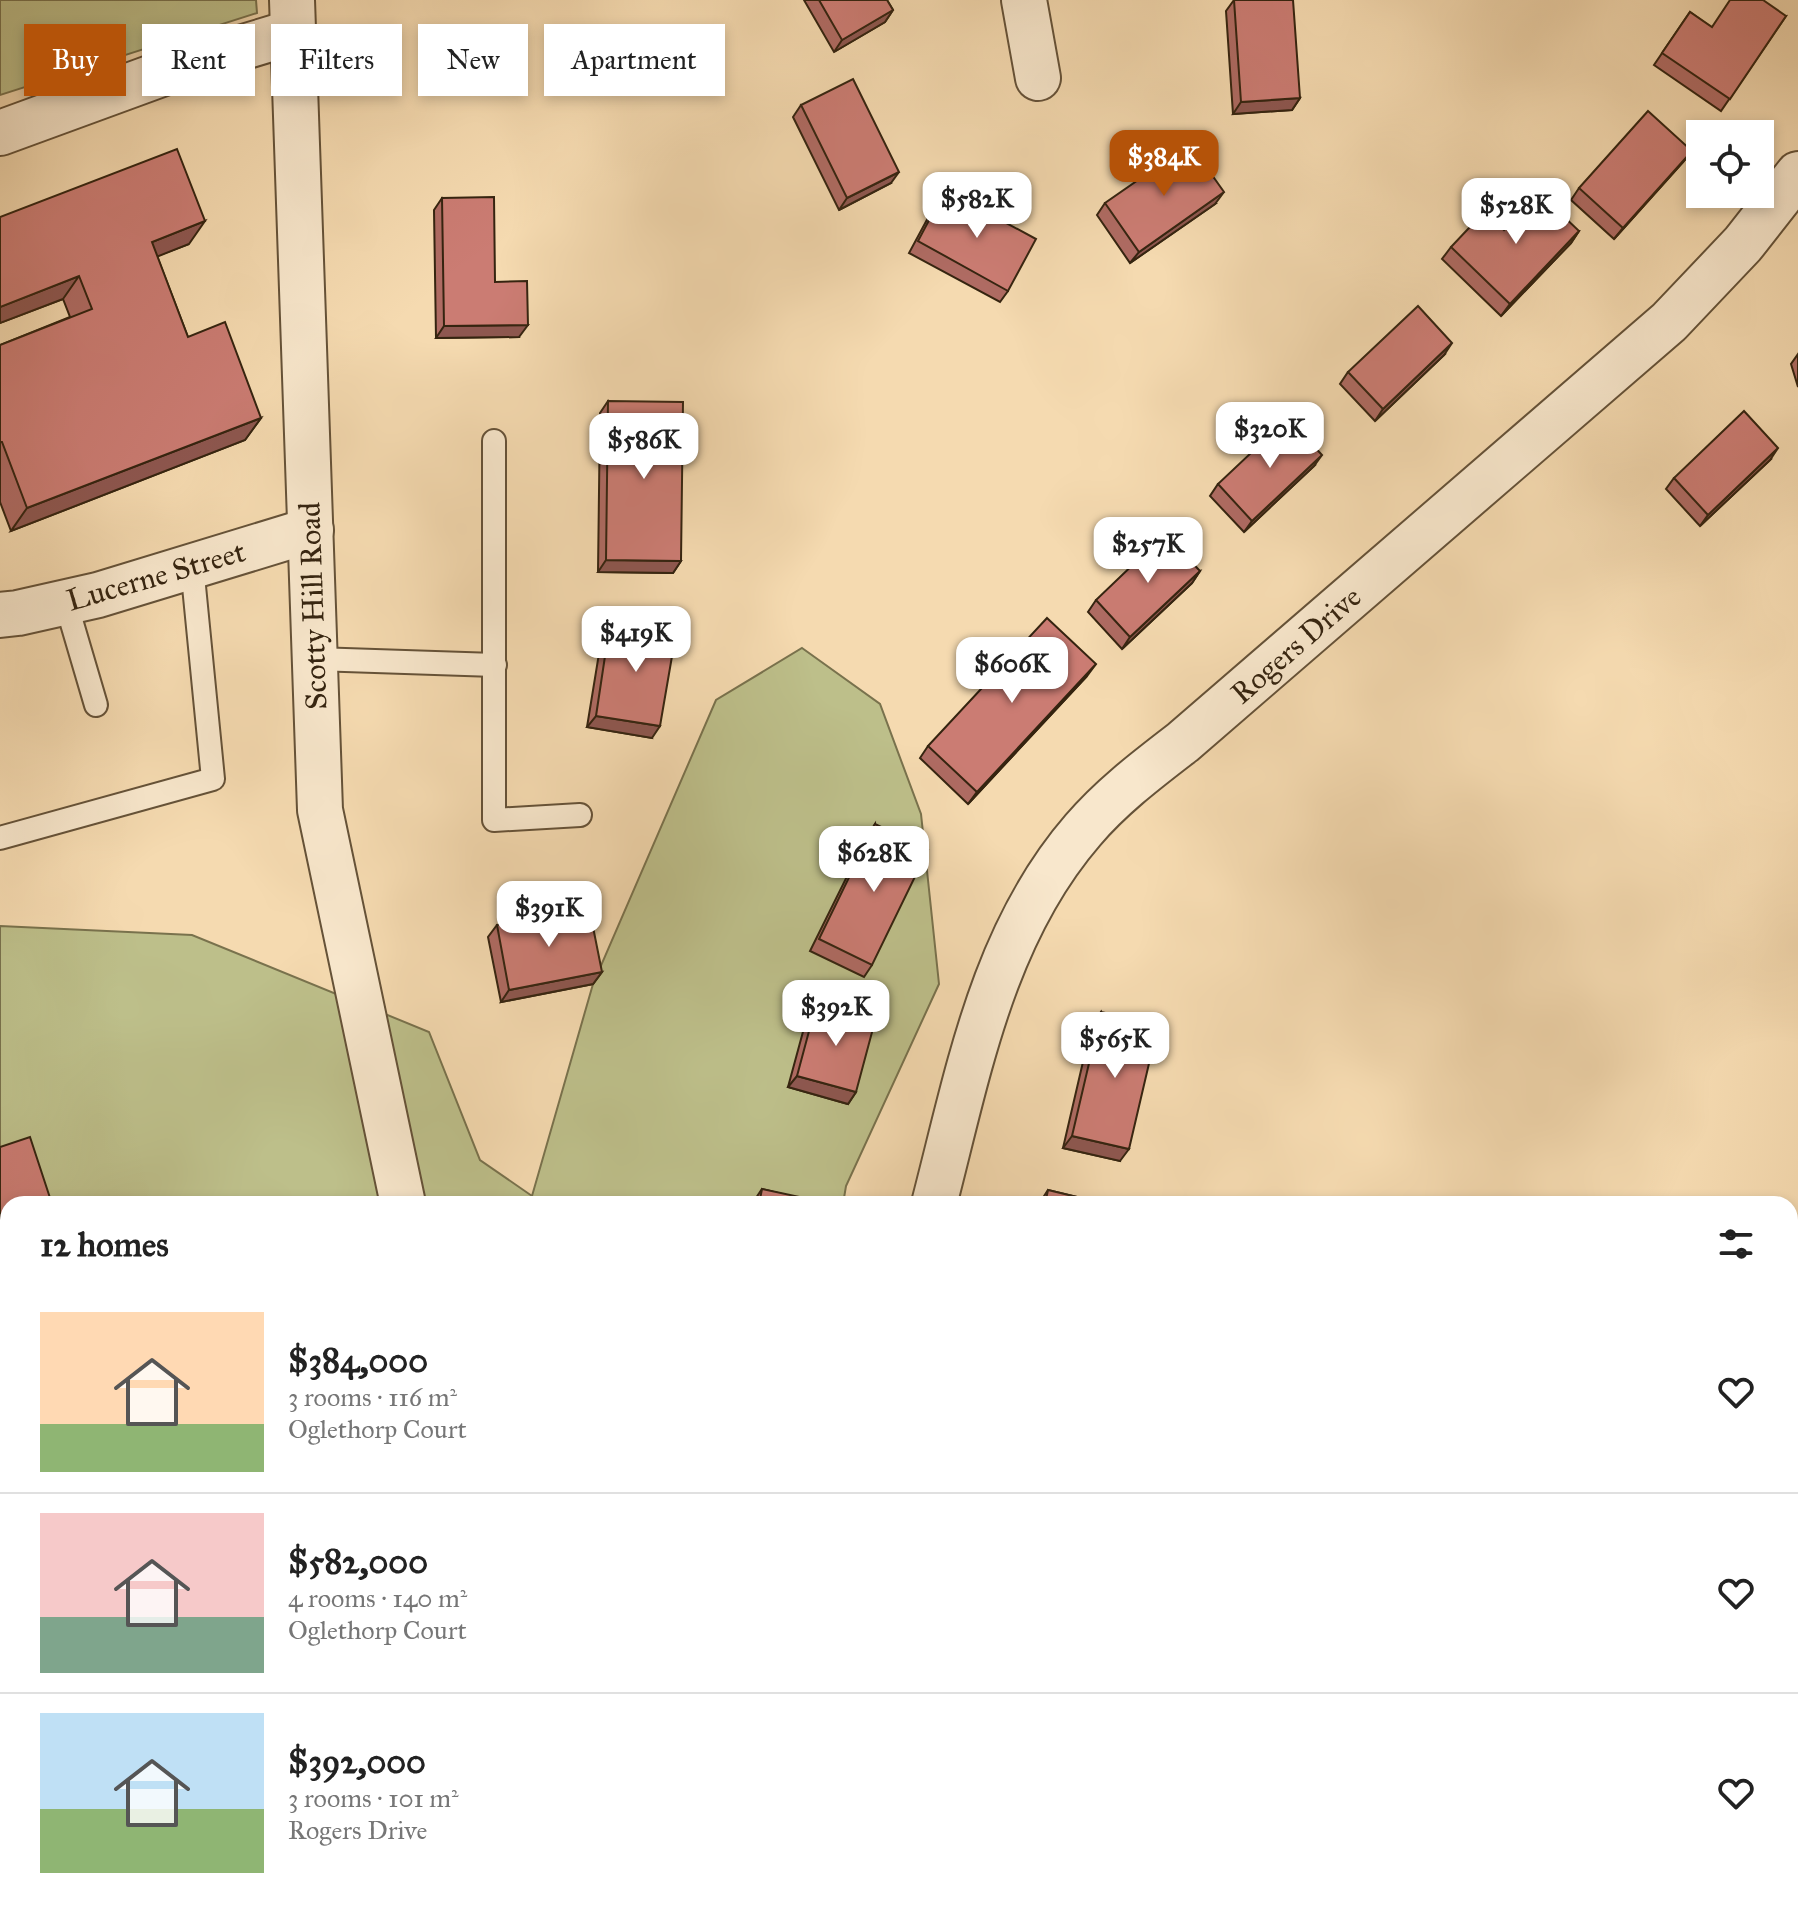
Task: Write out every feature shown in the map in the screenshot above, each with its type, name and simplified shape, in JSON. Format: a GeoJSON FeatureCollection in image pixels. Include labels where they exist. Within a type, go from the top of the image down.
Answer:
{"type":"FeatureCollection","features":[{"type":"Feature","properties":{"kind":"street"},"geometry":{"type":"LineString","coordinates":[[1024,0],[1038,78]]}},
{"type":"Feature","properties":{"kind":"street"},"geometry":{"type":"LineString","coordinates":[[0,133],[194,62],[292,16]]}},
{"type":"Feature","properties":{"kind":"street","name":"Scotty Hill Road"},"geometry":{"type":"LineString","coordinates":[[292,16],[320,810],[401,1196]]}},
{"type":"Feature","properties":{"kind":"street","name":"Rogers Drive"},"geometry":{"type":"LineString","coordinates":[[936,1196],[983,1019],[1000,968],[1022,919],[1083,830],[1120,791],[1183,742],[1669,322],[1743,244],[1798,174]]}},
{"type":"Feature","properties":{"kind":"street","name":"Lucerne Street"},"geometry":{"type":"LineString","coordinates":[[0,615],[66,603],[311,530]]}},
{"type":"Feature","properties":{"kind":"lane"},"geometry":{"type":"LineString","coordinates":[[494,441],[494,820],[580,815]]}},
{"type":"Feature","properties":{"kind":"lane"},"geometry":{"type":"LineString","coordinates":[[0,838],[213,779],[192,566]]}},
{"type":"Feature","properties":{"kind":"lane"},"geometry":{"type":"LineString","coordinates":[[66,603],[96,705]]}},
{"type":"Feature","properties":{"kind":"lane"},"geometry":{"type":"LineString","coordinates":[[315,659],[495,665]]}},
{"type":"Feature","properties":{"kind":"green space"},"geometry":{"type":"Polygon","coordinates":[[[0,0],[256,0],[257,13],[223,24],[142,24],[142,50],[126,55],[126,24],[24,24],[24,87],[0,95],[0,0]]]}},
{"type":"Feature","properties":{"kind":"green space"},"geometry":{"type":"Polygon","coordinates":[[[802,648],[880,704],[921,814],[939,984],[846,1186],[844,1196],[532,1196],[593,984],[716,700],[802,648]]]}},
{"type":"Feature","properties":{"kind":"green space"},"geometry":{"type":"Polygon","coordinates":[[[0,926],[192,935],[429,1032],[480,1160],[532,1196],[0,1196],[0,926]]]}},
{"type":"Feature","properties":{"kind":"building"},"geometry":{"type":"Polygon","coordinates":[[[819,0],[887,0],[893,10],[842,40],[819,0]]]}},
{"type":"Feature","properties":{"kind":"building"},"geometry":{"type":"Polygon","coordinates":[[[1234,0],[1293,0],[1300,98],[1241,102],[1234,0]]]}},
{"type":"Feature","properties":{"kind":"building"},"geometry":{"type":"Polygon","coordinates":[[[1730,0],[1763,0],[1786,16],[1730,99],[1662,53],[1690,12],[1712,27],[1730,0]]]}},
{"type":"Feature","properties":{"kind":"building"},"geometry":{"type":"Polygon","coordinates":[[[853,79],[899,172],[847,198],[801,105],[853,79]]]}},
{"type":"Feature","properties":{"kind":"building"},"geometry":{"type":"Polygon","coordinates":[[[1648,111],[1686,146],[1686,158],[1623,228],[1579,188],[1648,111]]]}},
{"type":"Feature","properties":{"kind":"building"},"geometry":{"type":"Polygon","coordinates":[[[1190,144],[1224,192],[1139,252],[1105,203],[1190,144]]]}},
{"type":"Feature","properties":{"kind":"building"},"geometry":{"type":"Polygon","coordinates":[[[177,149],[205,221],[152,242],[188,337],[225,322],[261,418],[27,508],[0,442],[0,345],[92,309],[79,276],[0,307],[0,217],[177,149]]]}},
{"type":"Feature","properties":{"kind":"building"},"geometry":{"type":"Polygon","coordinates":[[[945,190],[1036,239],[1008,291],[918,241],[945,190]]]}},
{"type":"Feature","properties":{"kind":"building"},"geometry":{"type":"Polygon","coordinates":[[[1539,193],[1579,231],[1510,304],[1451,247],[1485,211],[1504,230],[1539,193]]]}},
{"type":"Feature","properties":{"kind":"building"},"geometry":{"type":"Polygon","coordinates":[[[494,197],[495,282],[527,281],[528,325],[444,326],[442,198],[494,197]]]}},
{"type":"Feature","properties":{"kind":"building"},"geometry":{"type":"Polygon","coordinates":[[[1418,306],[1452,343],[1383,409],[1348,372],[1418,306]]]}},
{"type":"Feature","properties":{"kind":"building"},"geometry":{"type":"Polygon","coordinates":[[[608,401],[683,402],[681,561],[606,560],[608,401]]]}},
{"type":"Feature","properties":{"kind":"building"},"geometry":{"type":"Polygon","coordinates":[[[1744,411],[1778,448],[1708,515],[1674,478],[1744,411]]]}},
{"type":"Feature","properties":{"kind":"building"},"geometry":{"type":"Polygon","coordinates":[[[1288,418],[1322,455],[1252,521],[1218,484],[1288,418]]]}},
{"type":"Feature","properties":{"kind":"building"},"geometry":{"type":"Polygon","coordinates":[[[1165,534],[1200,571],[1130,637],[1096,600],[1165,534]]]}},
{"type":"Feature","properties":{"kind":"building"},"geometry":{"type":"Polygon","coordinates":[[[1047,618],[1096,664],[977,792],[928,746],[1047,618]]]}},
{"type":"Feature","properties":{"kind":"building"},"geometry":{"type":"Polygon","coordinates":[[[610,623],[676,633],[660,726],[596,716],[610,623]]]}},
{"type":"Feature","properties":{"kind":"building"},"geometry":{"type":"Polygon","coordinates":[[[875,824],[928,850],[872,965],[819,939],[875,824]]]}},
{"type":"Feature","properties":{"kind":"building"},"geometry":{"type":"Polygon","coordinates":[[[589,907],[602,972],[509,990],[497,925],[589,907]]]}},
{"type":"Feature","properties":{"kind":"building"},"geometry":{"type":"Polygon","coordinates":[[[816,1005],[875,1021],[856,1092],[797,1076],[816,1005]]]}},
{"type":"Feature","properties":{"kind":"building"},"geometry":{"type":"Polygon","coordinates":[[[1101,1012],[1158,1025],[1129,1149],[1072,1136],[1101,1012]]]}},
{"type":"Feature","properties":{"kind":"building"},"geometry":{"type":"Polygon","coordinates":[[[30,1137],[49,1196],[0,1196],[0,1147],[30,1137]]]}},
{"type":"Feature","properties":{"kind":"building"},"geometry":{"type":"Polygon","coordinates":[[[762,1189],[795,1196],[761,1196],[762,1189]]]}},
{"type":"Feature","properties":{"kind":"building"},"geometry":{"type":"Polygon","coordinates":[[[1048,1190],[1073,1196],[1047,1196],[1048,1190]]]}}]}
